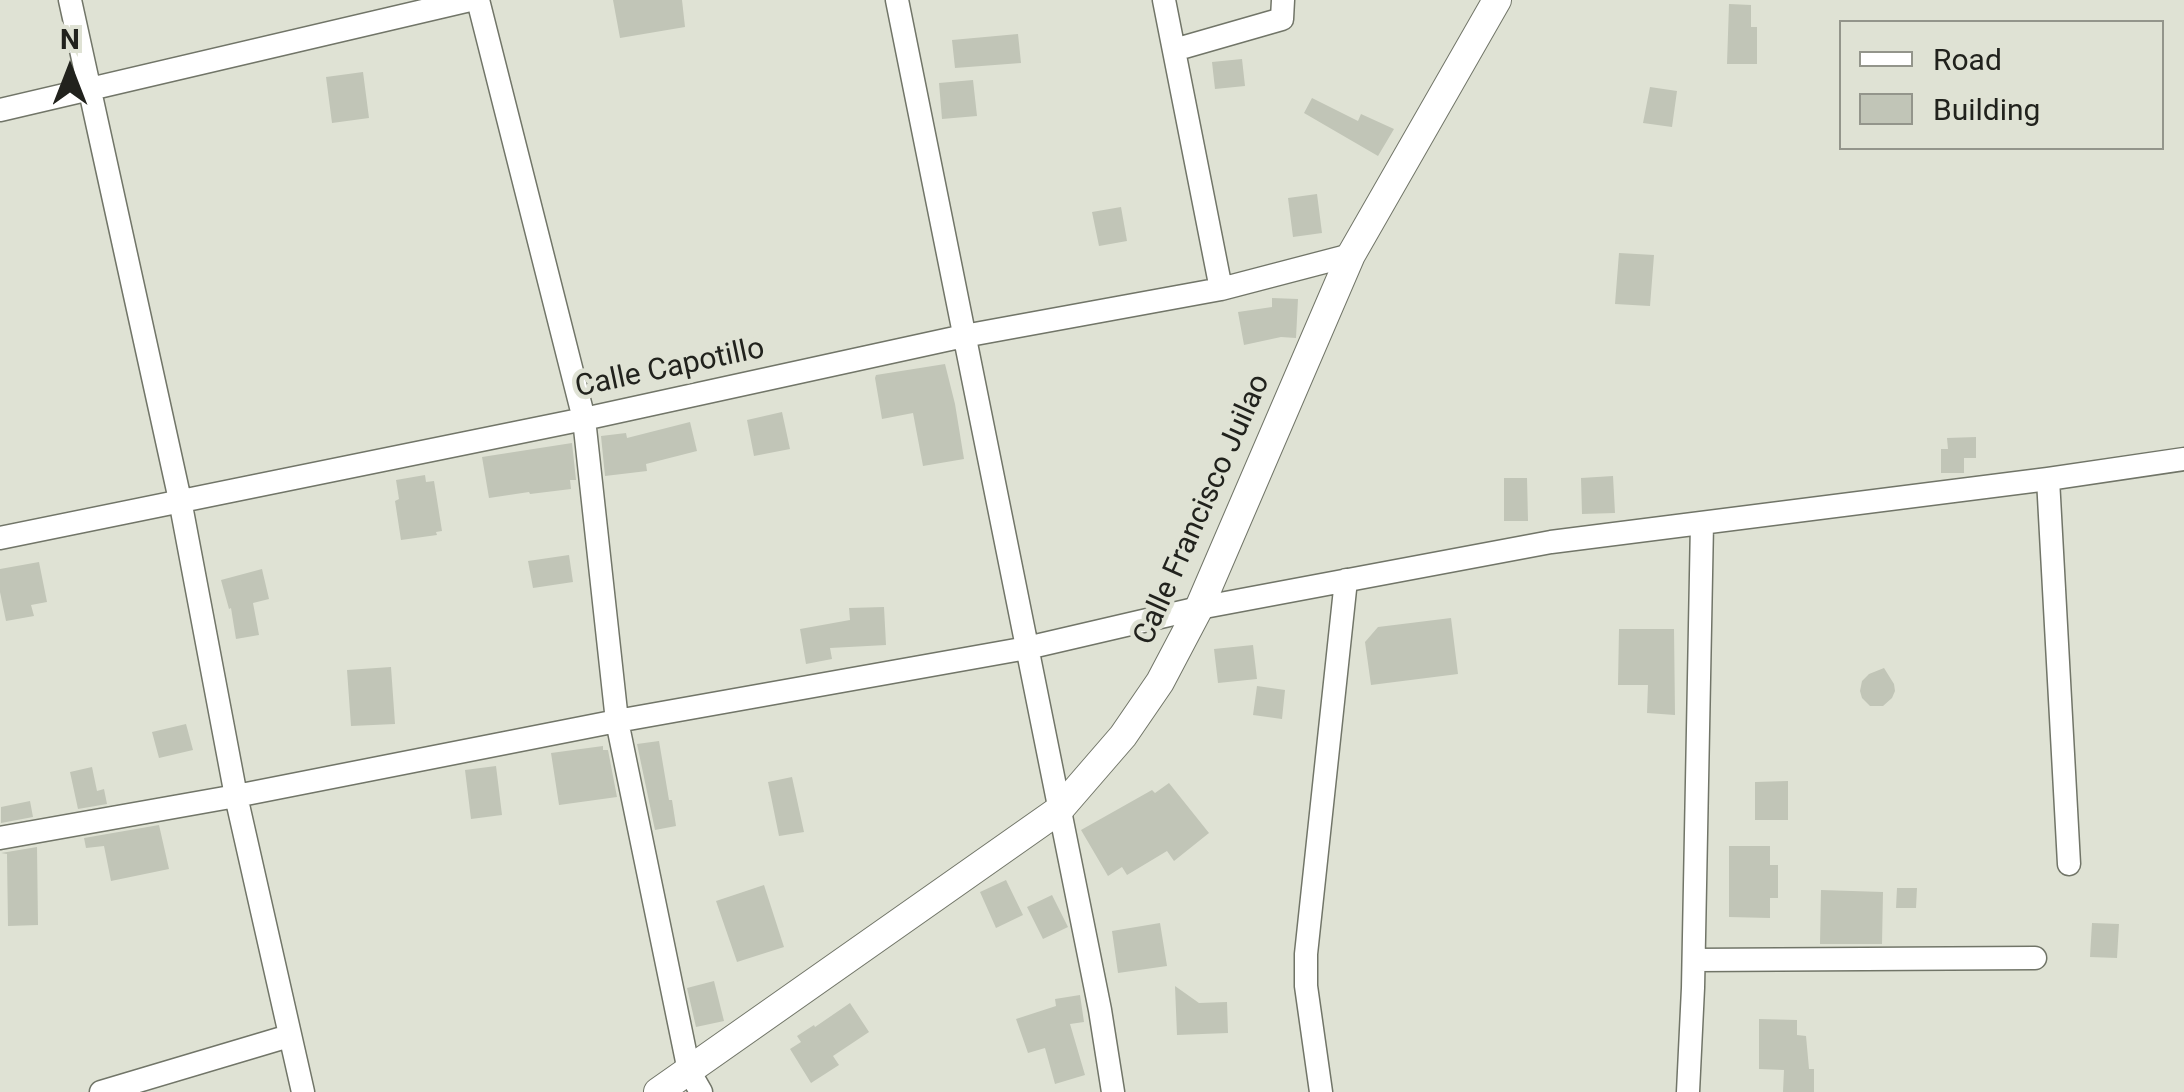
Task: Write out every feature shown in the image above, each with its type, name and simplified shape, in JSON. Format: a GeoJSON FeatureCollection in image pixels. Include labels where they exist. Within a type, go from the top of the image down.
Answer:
{"type":"FeatureCollection","features":[{"type":"Feature","properties":{"kind":"street"},"geometry":{"type":"LineString","coordinates":[[70,0],[180,500],[236,796],[302,1092]]}},
{"type":"Feature","properties":{"kind":"street"},"geometry":{"type":"LineString","coordinates":[[0,110],[474,0],[584,419],[616,721],[695,1081]]}},
{"type":"Feature","properties":{"kind":"street"},"geometry":{"type":"LineString","coordinates":[[897,0],[1100,1010],[1113,1092]]}},
{"type":"Feature","properties":{"kind":"street"},"geometry":{"type":"LineString","coordinates":[[1164,0],[1221,288]]}},
{"type":"Feature","properties":{"kind":"street"},"geometry":{"type":"LineString","coordinates":[[1174,50],[1282,19],[1284,0]]}},
{"type":"Feature","properties":{"kind":"street","name":"Calle Francisco Juilao"},"geometry":{"type":"LineString","coordinates":[[658,1092],[695,1081],[1059,810],[1123,736],[1160,682],[1199,608],[1351,255],[1497,0]]}},
{"type":"Feature","properties":{"kind":"street","name":"Calle Capotillo"},"geometry":{"type":"LineString","coordinates":[[0,538],[584,419],[964,336],[1221,288],[1351,255]]}},
{"type":"Feature","properties":{"kind":"street"},"geometry":{"type":"LineString","coordinates":[[0,838],[1027,648],[1199,608],[1552,542],[2184,458]]}},
{"type":"Feature","properties":{"kind":"street"},"geometry":{"type":"LineString","coordinates":[[2048,479],[2069,864]]}},
{"type":"Feature","properties":{"kind":"street"},"geometry":{"type":"LineString","coordinates":[[1688,1092],[1702,523]]}},
{"type":"Feature","properties":{"kind":"street"},"geometry":{"type":"LineString","coordinates":[[1321,1092],[1306,986],[1306,954],[1346,580]]}},
{"type":"Feature","properties":{"kind":"street"},"geometry":{"type":"LineString","coordinates":[[1694,960],[2035,958]]}},
{"type":"Feature","properties":{"kind":"street"},"geometry":{"type":"LineString","coordinates":[[101,1092],[289,1036]]}},
{"type":"Feature","properties":{"kind":"building"},"geometry":{"type":"Polygon","coordinates":[[[613,0],[682,0],[685,27],[620,38],[613,0]]]}},
{"type":"Feature","properties":{"kind":"building"},"geometry":{"type":"Polygon","coordinates":[[[1729,4],[1751,5],[1751,27],[1757,27],[1757,64],[1727,64],[1729,4]]]}},
{"type":"Feature","properties":{"kind":"building"},"geometry":{"type":"Polygon","coordinates":[[[1018,34],[1021,63],[955,68],[952,40],[1018,34]]]}},
{"type":"Feature","properties":{"kind":"building"},"geometry":{"type":"Polygon","coordinates":[[[1242,59],[1245,86],[1215,89],[1212,62],[1242,59]]]}},
{"type":"Feature","properties":{"kind":"building"},"geometry":{"type":"Polygon","coordinates":[[[363,72],[369,118],[332,123],[326,77],[363,72]]]}},
{"type":"Feature","properties":{"kind":"building"},"geometry":{"type":"Polygon","coordinates":[[[973,80],[977,116],[942,119],[939,83],[973,80]]]}},
{"type":"Feature","properties":{"kind":"building"},"geometry":{"type":"Polygon","coordinates":[[[1650,87],[1677,91],[1672,127],[1643,123],[1650,87]]]}},
{"type":"Feature","properties":{"kind":"building"},"geometry":{"type":"Polygon","coordinates":[[[1312,98],[1358,121],[1361,114],[1394,129],[1378,156],[1304,113],[1312,98]]]}},
{"type":"Feature","properties":{"kind":"building"},"geometry":{"type":"Polygon","coordinates":[[[1317,194],[1322,233],[1293,237],[1288,198],[1317,194]]]}},
{"type":"Feature","properties":{"kind":"building"},"geometry":{"type":"Polygon","coordinates":[[[1121,207],[1127,241],[1099,246],[1092,212],[1121,207]]]}},
{"type":"Feature","properties":{"kind":"building"},"geometry":{"type":"Polygon","coordinates":[[[1619,253],[1654,255],[1650,306],[1615,304],[1619,253]]]}},
{"type":"Feature","properties":{"kind":"building"},"geometry":{"type":"Polygon","coordinates":[[[1272,298],[1298,299],[1296,338],[1244,345],[1238,312],[1272,307],[1272,298]]]}},
{"type":"Feature","properties":{"kind":"building"},"geometry":{"type":"Polygon","coordinates":[[[945,364],[964,459],[923,466],[913,413],[882,419],[875,378],[945,364]]]}},
{"type":"Feature","properties":{"kind":"building"},"geometry":{"type":"Polygon","coordinates":[[[782,412],[790,449],[754,456],[747,420],[782,412]]]}},
{"type":"Feature","properties":{"kind":"building"},"geometry":{"type":"Polygon","coordinates":[[[690,422],[697,451],[646,464],[647,471],[605,476],[601,436],[626,433],[627,438],[690,422]]]}},
{"type":"Feature","properties":{"kind":"building"},"geometry":{"type":"Polygon","coordinates":[[[1976,437],[1976,458],[1964,458],[1964,473],[1941,473],[1941,449],[1948,449],[1947,438],[1976,437]]]}},
{"type":"Feature","properties":{"kind":"building"},"geometry":{"type":"Polygon","coordinates":[[[572,443],[576,480],[570,480],[571,489],[489,498],[482,457],[572,443]]]}},
{"type":"Feature","properties":{"kind":"building"},"geometry":{"type":"Polygon","coordinates":[[[425,475],[426,482],[434,481],[442,531],[401,540],[396,480],[425,475]]]}},
{"type":"Feature","properties":{"kind":"building"},"geometry":{"type":"Polygon","coordinates":[[[1613,476],[1615,513],[1582,514],[1581,478],[1613,476]]]}},
{"type":"Feature","properties":{"kind":"building"},"geometry":{"type":"Polygon","coordinates":[[[1504,478],[1527,478],[1528,521],[1504,521],[1504,478]]]}},
{"type":"Feature","properties":{"kind":"building"},"geometry":{"type":"Polygon","coordinates":[[[569,555],[573,582],[533,588],[528,561],[569,555]]]}},
{"type":"Feature","properties":{"kind":"building"},"geometry":{"type":"Polygon","coordinates":[[[39,562],[47,602],[31,605],[34,616],[6,621],[0,569],[39,562]]]}},
{"type":"Feature","properties":{"kind":"building"},"geometry":{"type":"Polygon","coordinates":[[[262,569],[269,599],[253,603],[259,635],[236,639],[221,580],[262,569]]]}},
{"type":"Feature","properties":{"kind":"building"},"geometry":{"type":"Polygon","coordinates":[[[884,607],[886,645],[830,648],[832,659],[806,664],[800,629],[850,620],[849,608],[884,607]]]}},
{"type":"Feature","properties":{"kind":"building"},"geometry":{"type":"Polygon","coordinates":[[[1451,618],[1458,674],[1371,685],[1365,642],[1378,627],[1451,618]]]}},
{"type":"Feature","properties":{"kind":"building"},"geometry":{"type":"Polygon","coordinates":[[[1619,629],[1674,629],[1675,715],[1647,713],[1648,685],[1618,685],[1619,629]]]}},
{"type":"Feature","properties":{"kind":"building"},"geometry":{"type":"Polygon","coordinates":[[[1253,645],[1257,679],[1218,683],[1214,649],[1253,645]]]}},
{"type":"Feature","properties":{"kind":"building"},"geometry":{"type":"Polygon","coordinates":[[[391,667],[395,724],[351,726],[347,670],[391,667]]]}},
{"type":"Feature","properties":{"kind":"building"},"geometry":{"type":"Polygon","coordinates":[[[1884,668],[1895,691],[1883,706],[1870,706],[1862,698],[1862,681],[1884,668]]]}},
{"type":"Feature","properties":{"kind":"building"},"geometry":{"type":"Polygon","coordinates":[[[1257,686],[1285,690],[1282,719],[1253,715],[1257,686]]]}},
{"type":"Feature","properties":{"kind":"building"},"geometry":{"type":"Polygon","coordinates":[[[186,724],[193,750],[159,758],[152,732],[186,724]]]}},
{"type":"Feature","properties":{"kind":"building"},"geometry":{"type":"Polygon","coordinates":[[[659,741],[676,826],[655,830],[637,744],[659,741]]]}},
{"type":"Feature","properties":{"kind":"building"},"geometry":{"type":"Polygon","coordinates":[[[603,746],[603,750],[608,750],[617,797],[559,805],[551,753],[603,746]]]}},
{"type":"Feature","properties":{"kind":"building"},"geometry":{"type":"Polygon","coordinates":[[[496,766],[502,815],[471,819],[465,770],[496,766]]]}},
{"type":"Feature","properties":{"kind":"building"},"geometry":{"type":"Polygon","coordinates":[[[92,767],[97,791],[104,789],[107,804],[78,809],[70,772],[92,767]]]}},
{"type":"Feature","properties":{"kind":"building"},"geometry":{"type":"Polygon","coordinates":[[[792,777],[804,832],[779,836],[768,782],[792,777]]]}},
{"type":"Feature","properties":{"kind":"building"},"geometry":{"type":"Polygon","coordinates":[[[1788,781],[1788,820],[1755,820],[1755,782],[1788,781]]]}},
{"type":"Feature","properties":{"kind":"building"},"geometry":{"type":"Polygon","coordinates":[[[1169,783],[1209,833],[1174,861],[1167,851],[1127,875],[1122,867],[1108,876],[1081,830],[1169,783]]]}},
{"type":"Feature","properties":{"kind":"building"},"geometry":{"type":"Polygon","coordinates":[[[30,801],[33,817],[1,823],[1,807],[30,801]]]}},
{"type":"Feature","properties":{"kind":"building"},"geometry":{"type":"Polygon","coordinates":[[[159,825],[169,869],[111,881],[104,846],[86,848],[84,838],[159,825]]]}},
{"type":"Feature","properties":{"kind":"building"},"geometry":{"type":"Polygon","coordinates":[[[1729,846],[1770,846],[1770,865],[1778,865],[1778,898],[1770,898],[1770,918],[1729,917],[1729,846]]]}},
{"type":"Feature","properties":{"kind":"building"},"geometry":{"type":"Polygon","coordinates":[[[37,847],[38,925],[8,926],[7,854],[1,853],[37,847]]]}},
{"type":"Feature","properties":{"kind":"building"},"geometry":{"type":"Polygon","coordinates":[[[1006,880],[1023,915],[996,928],[980,892],[1006,880]]]}},
{"type":"Feature","properties":{"kind":"building"},"geometry":{"type":"Polygon","coordinates":[[[764,885],[784,947],[737,962],[716,901],[764,885]]]}},
{"type":"Feature","properties":{"kind":"building"},"geometry":{"type":"Polygon","coordinates":[[[1897,888],[1917,888],[1916,908],[1896,908],[1897,888]]]}},
{"type":"Feature","properties":{"kind":"building"},"geometry":{"type":"Polygon","coordinates":[[[1821,890],[1883,892],[1882,944],[1820,944],[1821,890]]]}},
{"type":"Feature","properties":{"kind":"building"},"geometry":{"type":"Polygon","coordinates":[[[1052,895],[1068,927],[1043,939],[1027,907],[1052,895]]]}},
{"type":"Feature","properties":{"kind":"building"},"geometry":{"type":"Polygon","coordinates":[[[1160,923],[1167,966],[1118,973],[1112,931],[1160,923]]]}},
{"type":"Feature","properties":{"kind":"building"},"geometry":{"type":"Polygon","coordinates":[[[2092,923],[2119,924],[2117,958],[2090,957],[2092,923]]]}},
{"type":"Feature","properties":{"kind":"building"},"geometry":{"type":"Polygon","coordinates":[[[714,981],[724,1021],[696,1027],[687,988],[714,981]]]}},
{"type":"Feature","properties":{"kind":"building"},"geometry":{"type":"Polygon","coordinates":[[[1175,986],[1199,1003],[1227,1002],[1228,1033],[1177,1035],[1175,986]]]}},
{"type":"Feature","properties":{"kind":"building"},"geometry":{"type":"Polygon","coordinates":[[[1080,995],[1084,1022],[1070,1024],[1085,1075],[1055,1084],[1045,1048],[1028,1053],[1016,1019],[1056,1006],[1055,999],[1080,995]]]}},
{"type":"Feature","properties":{"kind":"building"},"geometry":{"type":"Polygon","coordinates":[[[850,1003],[869,1032],[833,1056],[839,1065],[811,1083],[790,1049],[801,1042],[797,1036],[850,1003]]]}},
{"type":"Feature","properties":{"kind":"building"},"geometry":{"type":"Polygon","coordinates":[[[1759,1019],[1797,1020],[1797,1035],[1806,1036],[1809,1069],[1814,1069],[1814,1092],[1783,1092],[1784,1070],[1759,1069],[1759,1019]]]}}]}
